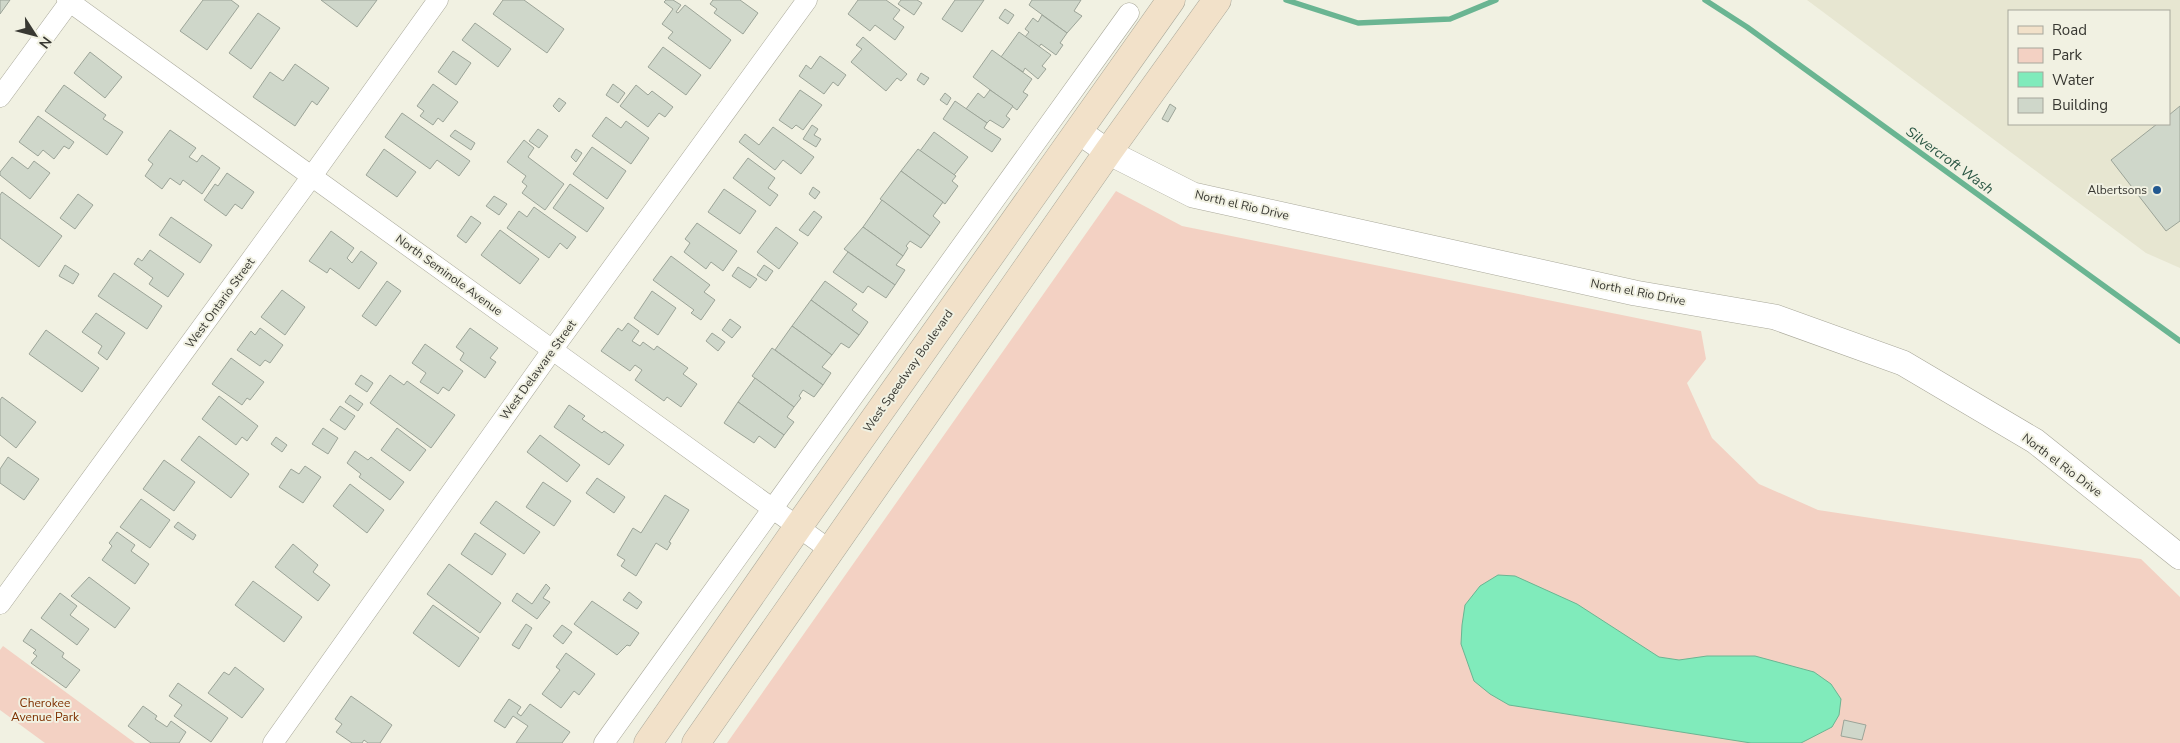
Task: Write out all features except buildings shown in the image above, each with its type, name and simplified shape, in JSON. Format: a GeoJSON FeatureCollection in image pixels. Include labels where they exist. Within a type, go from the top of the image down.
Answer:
{"type":"FeatureCollection","features":[{"type":"Feature","properties":{"kind":"main road","name":"West Speedway Boulevard"},"geometry":{"type":"LineString","coordinates":[[648,743],[798,526],[1171,0]]}},
{"type":"Feature","properties":{"kind":"main road"},"geometry":{"type":"LineString","coordinates":[[696,743],[1108,152],[1212,7]]}},
{"type":"Feature","properties":{"kind":"street","name":"North Seminole Avenue"},"geometry":{"type":"LineString","coordinates":[[69,0],[830,550]]}},
{"type":"Feature","properties":{"kind":"street"},"geometry":{"type":"LineString","coordinates":[[0,97],[69,0]]}},
{"type":"Feature","properties":{"kind":"street","name":"West Ontario Street"},"geometry":{"type":"LineString","coordinates":[[0,604],[438,0]]}},
{"type":"Feature","properties":{"kind":"street","name":"West Delaware Street"},"geometry":{"type":"LineString","coordinates":[[273,743],[553,350],[807,0]]}},
{"type":"Feature","properties":{"kind":"street"},"geometry":{"type":"LineString","coordinates":[[604,743],[1129,13]]}},
{"type":"Feature","properties":{"kind":"street","name":"North el Rio Drive"},"geometry":{"type":"LineString","coordinates":[[1055,115],[1108,152],[1193,195],[1635,293],[1775,317],[1904,363],[2034,441],[2180,557]]}},
{"type":"Feature","properties":{"kind":"shaded area"},"geometry":{"type":"Polygon","coordinates":[[[1807,0],[2180,0],[2180,268],[2146,253],[1807,0]]]}},
{"type":"Feature","properties":{"kind":"green space"},"geometry":{"type":"Polygon","coordinates":[[[1116,191],[1182,226],[1701,331],[1706,359],[1687,383],[1712,438],[1759,484],[1818,510],[2141,559],[2180,597],[2180,743],[727,743],[1116,191]]]}},
{"type":"Feature","properties":{"kind":"green space","name":"Cherokee Avenue Park"},"geometry":{"type":"Polygon","coordinates":[[[3,646],[135,743],[45,743],[0,710],[0,650],[3,646]]]}},
{"type":"Feature","properties":{"kind":"water"},"geometry":{"type":"Polygon","coordinates":[[[1498,575],[1515,576],[1577,604],[1659,657],[1679,660],[1707,656],[1755,656],[1814,672],[1831,684],[1841,699],[1839,715],[1832,727],[1801,743],[1751,743],[1509,705],[1490,694],[1474,681],[1461,644],[1465,605],[1480,586],[1498,575]]]}},
{"type":"Feature","properties":{"kind":"waterway","name":"Silvercroft Wash"},"geometry":{"type":"LineString","coordinates":[[1286,0],[1358,23],[1450,19],[1496,0]]}},
{"type":"Feature","properties":{"kind":"waterway","name":"Silvercroft Wash"},"geometry":{"type":"LineString","coordinates":[[1705,0],[1747,27],[2180,341]]}},
{"type":"Feature","properties":{"kind":"place","name":"Albertsons"},"geometry":{"type":"Point","coordinates":[2157,190]}}]}
